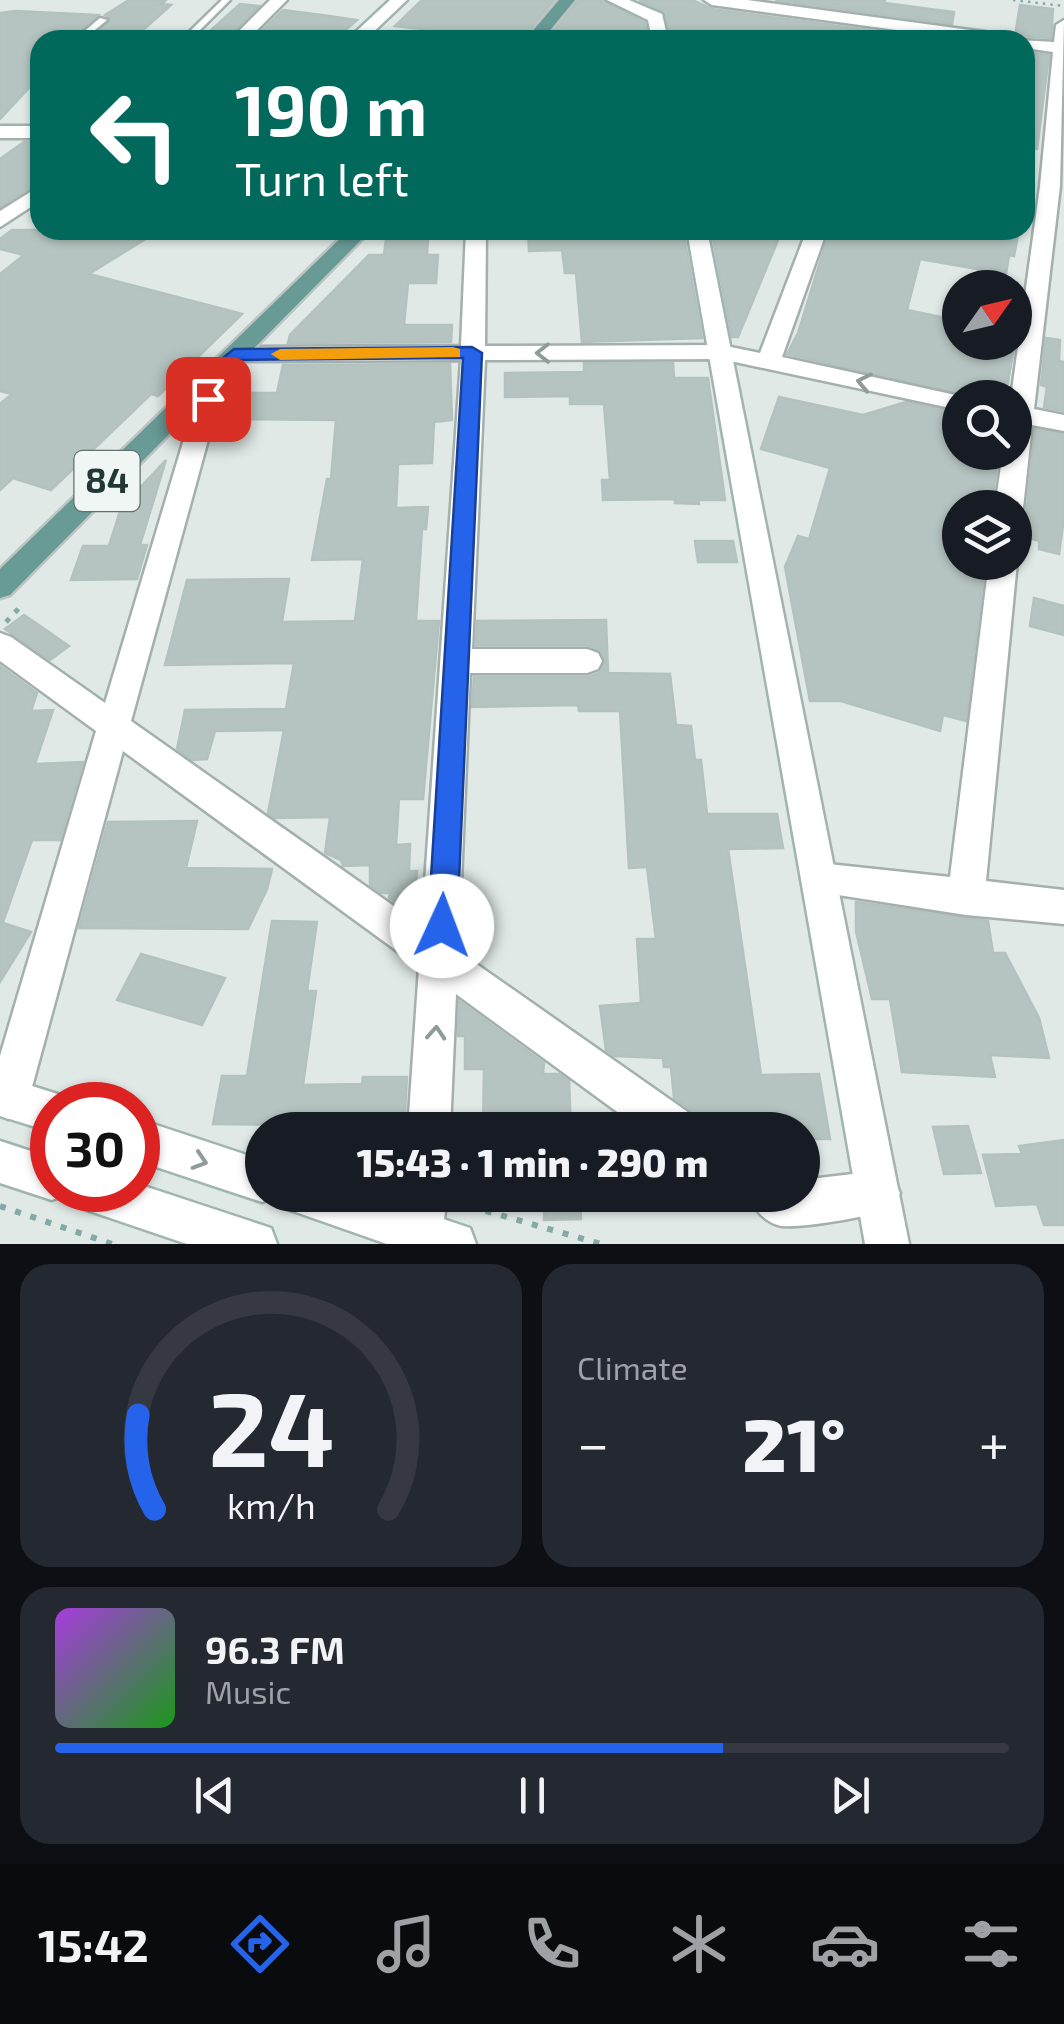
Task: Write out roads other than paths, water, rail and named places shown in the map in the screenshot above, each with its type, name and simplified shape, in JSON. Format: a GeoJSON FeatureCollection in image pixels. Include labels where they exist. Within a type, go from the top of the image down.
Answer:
{"type":"FeatureCollection","features":[{"type":"Feature","properties":{"kind":"main road"},"geometry":{"type":"LineString","coordinates":[[542,30],[568,0]]}},
{"type":"Feature","properties":{"kind":"main road","name":"84"},"geometry":{"type":"LineString","coordinates":[[0,587],[350,240]]}},
{"type":"Feature","properties":{"kind":"street"},"geometry":{"type":"LineString","coordinates":[[248,30],[279,0]]}},
{"type":"Feature","properties":{"kind":"street"},"geometry":{"type":"LineString","coordinates":[[366,30],[399,0]]}},
{"type":"Feature","properties":{"kind":"street"},"geometry":{"type":"LineString","coordinates":[[615,0],[656,17],[658,30]]}},
{"type":"Feature","properties":{"kind":"street"},"geometry":{"type":"LineString","coordinates":[[712,0],[929,30]]}},
{"type":"Feature","properties":{"kind":"street"},"geometry":{"type":"LineString","coordinates":[[1023,380],[1057,187],[1064,25]]}},
{"type":"Feature","properties":{"kind":"street"},"geometry":{"type":"LineString","coordinates":[[1035,44],[1064,48]]}},
{"type":"Feature","properties":{"kind":"street"},"geometry":{"type":"LineString","coordinates":[[0,132],[30,132]]}},
{"type":"Feature","properties":{"kind":"street"},"geometry":{"type":"LineString","coordinates":[[0,142],[30,133]]}},
{"type":"Feature","properties":{"kind":"street"},"geometry":{"type":"LineString","coordinates":[[6,211],[30,198]]}},
{"type":"Feature","properties":{"kind":"street"},"geometry":{"type":"LineString","coordinates":[[431,1112],[476,240]]}},
{"type":"Feature","properties":{"kind":"street"},"geometry":{"type":"LineString","coordinates":[[699,240],[887,1244]]}},
{"type":"Feature","properties":{"kind":"street"},"geometry":{"type":"LineString","coordinates":[[768,362],[813,240]]}},
{"type":"Feature","properties":{"kind":"street"},"geometry":{"type":"LineString","coordinates":[[30,1105],[4,1097],[224,364],[472,353],[720,352],[942,398]]}},
{"type":"Feature","properties":{"kind":"street"},"geometry":{"type":"LineString","coordinates":[[1032,416],[1064,423]]}},
{"type":"Feature","properties":{"kind":"street"},"geometry":{"type":"LineString","coordinates":[[966,898],[1001,580]]}},
{"type":"Feature","properties":{"kind":"street"},"geometry":{"type":"LineString","coordinates":[[0,645],[651,1112]]}},
{"type":"Feature","properties":{"kind":"street"},"geometry":{"type":"LineString","coordinates":[[454,660],[587,661]]}},
{"type":"Feature","properties":{"kind":"street"},"geometry":{"type":"LineString","coordinates":[[819,879],[1064,907]]}},
{"type":"Feature","properties":{"kind":"street"},"geometry":{"type":"LineString","coordinates":[[160,1147],[245,1175]]}},
{"type":"Feature","properties":{"kind":"street"},"geometry":{"type":"LineString","coordinates":[[0,1162],[30,1172]]}},
{"type":"Feature","properties":{"kind":"street"},"geometry":{"type":"LineString","coordinates":[[820,1200],[878,1193]]}},
{"type":"Feature","properties":{"kind":"street"},"geometry":{"type":"LineString","coordinates":[[156,1212],[255,1244]]}},
{"type":"Feature","properties":{"kind":"street"},"geometry":{"type":"LineString","coordinates":[[403,1212],[437,1218]]}},
{"type":"Feature","properties":{"kind":"lane"},"geometry":{"type":"LineString","coordinates":[[195,30],[226,0]]}},
{"type":"Feature","properties":{"kind":"lane"},"geometry":{"type":"LineString","coordinates":[[90,30],[103,20]]}}]}
